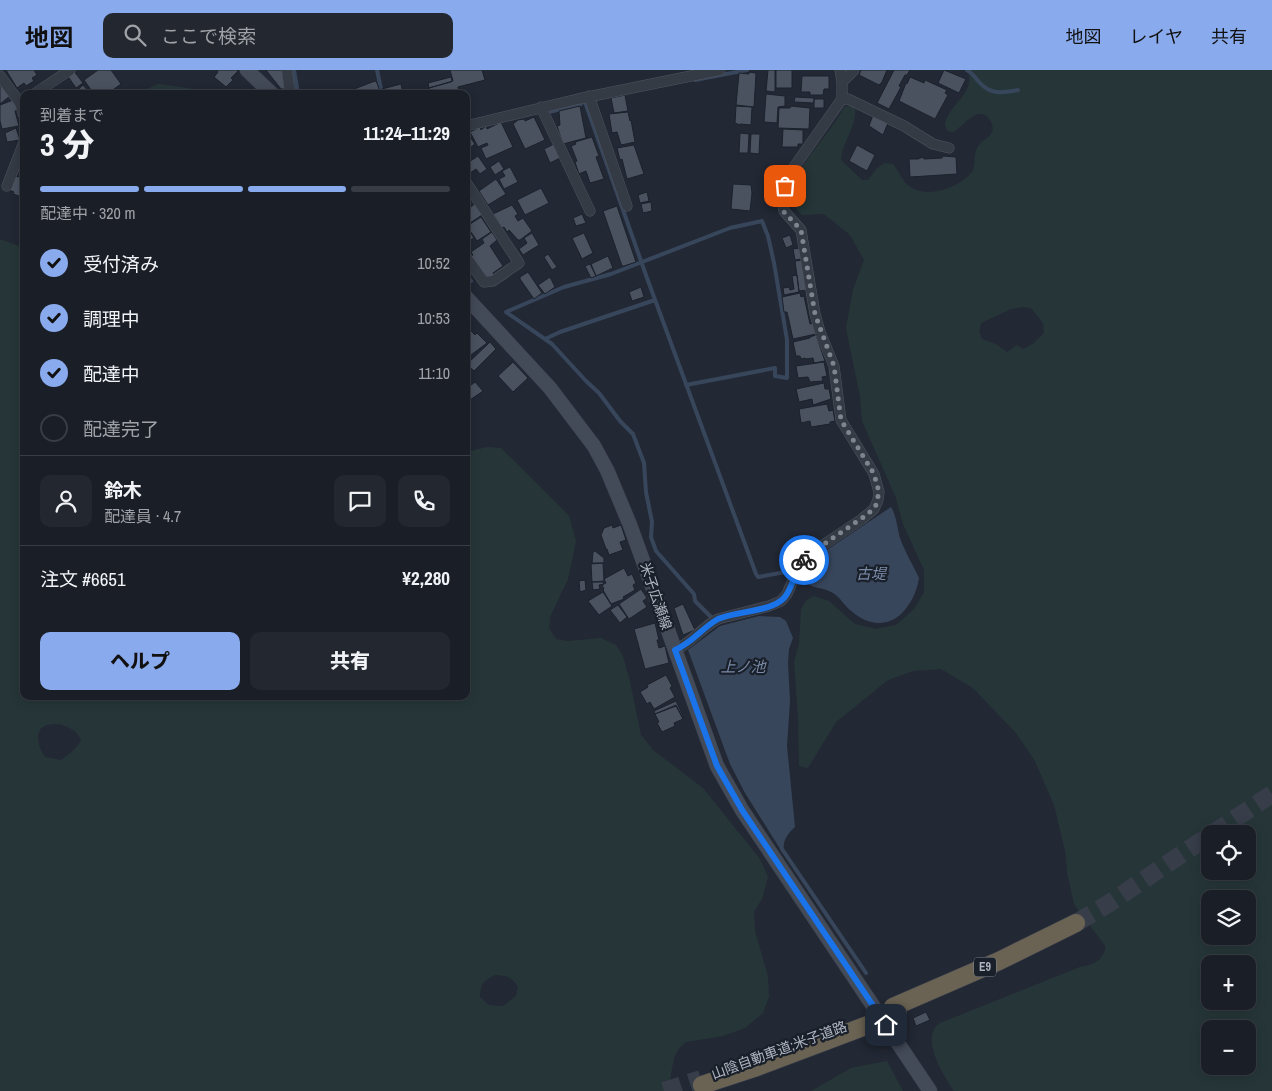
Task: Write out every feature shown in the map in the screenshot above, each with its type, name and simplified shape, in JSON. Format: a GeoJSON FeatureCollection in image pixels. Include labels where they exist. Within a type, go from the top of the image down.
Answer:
{"type":"FeatureCollection","features":[{"type":"Feature","properties":{"kind":"highway","name":"山陰自動車道;米子道路"},"geometry":{"type":"LineString","coordinates":[[702,1082],[895,1010],[1077,926]]}},
{"type":"Feature","properties":{"kind":"main road"},"geometry":{"type":"LineString","coordinates":[[247,70],[268,90]]}},
{"type":"Feature","properties":{"kind":"main road","name":"米子広瀬線"},"geometry":{"type":"LineString","coordinates":[[470,301],[550,388],[594,446],[607,470],[630,525],[717,766],[742,810],[930,1091]]}},
{"type":"Feature","properties":{"kind":"street"},"geometry":{"type":"LineString","coordinates":[[40,90],[70,70]]}},
{"type":"Feature","properties":{"kind":"street"},"geometry":{"type":"LineString","coordinates":[[286,70],[289,90]]}},
{"type":"Feature","properties":{"kind":"street"},"geometry":{"type":"LineString","coordinates":[[470,125],[589,96],[720,70]]}},
{"type":"Feature","properties":{"kind":"street"},"geometry":{"type":"LineString","coordinates":[[675,650],[684,646],[718,619],[770,606],[781,601],[785,597],[800,564],[808,555],[862,519],[874,509],[878,500],[879,492],[874,474],[841,420],[834,366],[815,314],[801,230],[784,212],[782,202],[785,186],[792,170],[842,99],[840,70]]}},
{"type":"Feature","properties":{"kind":"street"},"geometry":{"type":"LineString","coordinates":[[842,82],[854,70]]}},
{"type":"Feature","properties":{"kind":"street"},"geometry":{"type":"LineString","coordinates":[[0,76],[20,100]]}},
{"type":"Feature","properties":{"kind":"street"},"geometry":{"type":"LineString","coordinates":[[589,96],[627,206]]}},
{"type":"Feature","properties":{"kind":"street"},"geometry":{"type":"LineString","coordinates":[[842,99],[848,99],[904,126],[933,144],[949,148]]}},
{"type":"Feature","properties":{"kind":"street"},"geometry":{"type":"LineString","coordinates":[[541,107],[590,211]]}},
{"type":"Feature","properties":{"kind":"street"},"geometry":{"type":"LineString","coordinates":[[7,186],[20,152]]}},
{"type":"Feature","properties":{"kind":"street"},"geometry":{"type":"LineString","coordinates":[[470,188],[519,263],[493,281],[484,282],[470,263]]}},
{"type":"Feature","properties":{"kind":"shaded area"},"geometry":{"type":"Polygon","coordinates":[[[969,70],[1272,70],[1272,1091],[954,1091],[938,1063],[932,1047],[934,1029],[940,1023],[1094,963],[1100,959],[1106,947],[1074,904],[1067,873],[1066,855],[1054,805],[1035,761],[1016,733],[973,688],[941,669],[913,671],[888,680],[836,722],[808,768],[799,766],[794,662],[799,644],[801,609],[806,601],[813,596],[829,601],[855,624],[875,629],[896,625],[914,609],[924,592],[924,570],[903,524],[896,498],[862,421],[860,396],[846,328],[853,290],[864,260],[850,235],[824,214],[802,215],[794,204],[792,191],[800,171],[846,106],[854,107],[855,112],[853,125],[841,160],[862,180],[868,180],[877,168],[885,163],[893,164],[902,179],[916,190],[933,192],[958,184],[973,170],[978,147],[992,131],[989,119],[982,114],[977,114],[970,118],[953,132],[948,131],[945,126],[949,114],[964,94],[969,81],[969,70]],[[1031,308],[1011,309],[981,323],[979,331],[982,339],[996,344],[1007,352],[1017,345],[1023,349],[1034,343],[1044,333],[1043,323],[1031,308]]]}},
{"type":"Feature","properties":{"kind":"shaded area"},"geometry":{"type":"Polygon","coordinates":[[[158,84],[203,90],[145,90],[158,84]]]}},
{"type":"Feature","properties":{"kind":"shaded area"},"geometry":{"type":"Polygon","coordinates":[[[0,239],[20,246],[20,700],[470,700],[470,451],[487,447],[501,448],[569,516],[576,541],[568,579],[550,617],[549,628],[556,639],[567,641],[601,638],[616,645],[623,656],[629,677],[641,735],[653,750],[703,788],[760,859],[768,877],[762,899],[754,912],[755,931],[768,976],[769,997],[763,1013],[745,1028],[723,1036],[686,1042],[679,1048],[674,1058],[668,1091],[0,1091],[0,239]],[[59,724],[42,727],[38,740],[45,757],[61,760],[70,754],[80,742],[81,739],[77,733],[59,724]],[[495,975],[483,983],[480,997],[489,1005],[503,1006],[516,996],[518,987],[508,977],[495,975]]]}},
{"type":"Feature","properties":{"kind":"shaded area"},"geometry":{"type":"Polygon","coordinates":[[[887,1061],[903,1091],[811,1091],[851,1068],[887,1061]]]}},
{"type":"Feature","properties":{"kind":"water","name":"古堤"},"geometry":{"type":"Polygon","coordinates":[[[891,507],[902,543],[919,578],[913,597],[902,613],[889,621],[876,623],[856,615],[831,592],[811,586],[808,580],[807,569],[812,560],[891,507]]]}},
{"type":"Feature","properties":{"kind":"water","name":"上ノ池"},"geometry":{"type":"Polygon","coordinates":[[[759,616],[780,617],[786,621],[793,638],[789,649],[788,663],[790,701],[787,746],[795,827],[786,838],[784,851],[782,852],[745,793],[730,764],[688,650],[720,626],[759,616]]]}},
{"type":"Feature","properties":{"kind":"building"},"geometry":{"type":"Polygon","coordinates":[[[6,70],[34,70],[37,75],[32,78],[34,81],[26,86],[24,83],[17,88],[6,70]]]}},
{"type":"Feature","properties":{"kind":"building"},"geometry":{"type":"Polygon","coordinates":[[[98,70],[111,70],[121,84],[113,90],[91,90],[84,80],[98,70]]]}},
{"type":"Feature","properties":{"kind":"building"},"geometry":{"type":"Polygon","coordinates":[[[217,70],[238,71],[226,87],[214,77],[218,72],[217,70]]]}},
{"type":"Feature","properties":{"kind":"building"},"geometry":{"type":"Polygon","coordinates":[[[266,70],[282,70],[285,89],[281,89],[266,70]]]}},
{"type":"Feature","properties":{"kind":"building"},"geometry":{"type":"Polygon","coordinates":[[[450,70],[482,70],[485,80],[458,87],[458,90],[429,90],[429,88],[453,81],[450,70]]]}},
{"type":"Feature","properties":{"kind":"building"},"geometry":{"type":"Polygon","coordinates":[[[768,70],[775,70],[775,92],[766,91],[768,70]]]}},
{"type":"Feature","properties":{"kind":"building"},"geometry":{"type":"Polygon","coordinates":[[[776,70],[792,70],[792,88],[776,88],[776,70]]]}},
{"type":"Feature","properties":{"kind":"building"},"geometry":{"type":"Polygon","coordinates":[[[861,70],[887,70],[879,85],[859,75],[861,70]]]}},
{"type":"Feature","properties":{"kind":"building"},"geometry":{"type":"Polygon","coordinates":[[[894,70],[910,70],[899,86],[901,87],[889,109],[877,103],[894,70]]]}},
{"type":"Feature","properties":{"kind":"building"},"geometry":{"type":"Polygon","coordinates":[[[944,70],[966,79],[959,93],[938,83],[944,70]]]}},
{"type":"Feature","properties":{"kind":"building"},"geometry":{"type":"Polygon","coordinates":[[[74,71],[83,83],[76,88],[67,75],[74,71]]]}},
{"type":"Feature","properties":{"kind":"building"},"geometry":{"type":"Polygon","coordinates":[[[749,72],[756,74],[754,107],[736,105],[739,73],[749,74],[749,72]]]}},
{"type":"Feature","properties":{"kind":"building"},"geometry":{"type":"Polygon","coordinates":[[[802,76],[829,76],[829,89],[824,89],[823,95],[810,95],[810,92],[801,92],[802,76]]]}},
{"type":"Feature","properties":{"kind":"building"},"geometry":{"type":"Polygon","coordinates":[[[451,77],[451,82],[429,88],[428,83],[451,77]]]}},
{"type":"Feature","properties":{"kind":"building"},"geometry":{"type":"Polygon","coordinates":[[[910,77],[924,83],[925,80],[947,90],[945,93],[948,95],[935,119],[899,101],[910,77]]]}},
{"type":"Feature","properties":{"kind":"building"},"geometry":{"type":"Polygon","coordinates":[[[375,81],[380,90],[352,90],[375,81]]]}},
{"type":"Feature","properties":{"kind":"building"},"geometry":{"type":"Polygon","coordinates":[[[0,83],[10,96],[0,104],[0,83]]]}},
{"type":"Feature","properties":{"kind":"building"},"geometry":{"type":"Polygon","coordinates":[[[401,84],[402,90],[382,90],[401,84]]]}},
{"type":"Feature","properties":{"kind":"building"},"geometry":{"type":"Polygon","coordinates":[[[83,85],[87,90],[77,90],[83,85]]]}},
{"type":"Feature","properties":{"kind":"building"},"geometry":{"type":"Polygon","coordinates":[[[766,94],[785,96],[785,106],[778,107],[777,123],[764,122],[766,94]]]}},
{"type":"Feature","properties":{"kind":"building"},"geometry":{"type":"Polygon","coordinates":[[[625,95],[628,111],[614,113],[611,98],[625,95]]]}},
{"type":"Feature","properties":{"kind":"building"},"geometry":{"type":"Polygon","coordinates":[[[795,97],[814,98],[814,103],[794,102],[795,97]]]}},
{"type":"Feature","properties":{"kind":"building"},"geometry":{"type":"Polygon","coordinates":[[[814,99],[824,99],[824,108],[814,108],[814,99]]]}},
{"type":"Feature","properties":{"kind":"building"},"geometry":{"type":"Polygon","coordinates":[[[13,100],[18,110],[15,111],[19,126],[2,129],[0,105],[13,100]]]}},
{"type":"Feature","properties":{"kind":"building"},"geometry":{"type":"Polygon","coordinates":[[[580,106],[586,138],[563,144],[557,126],[560,125],[559,111],[580,106]]]}},
{"type":"Feature","properties":{"kind":"building"},"geometry":{"type":"Polygon","coordinates":[[[736,106],[752,107],[751,125],[735,123],[736,106]]]}},
{"type":"Feature","properties":{"kind":"building"},"geometry":{"type":"Polygon","coordinates":[[[791,106],[810,108],[809,129],[778,128],[779,108],[790,108],[791,106]]]}},
{"type":"Feature","properties":{"kind":"building"},"geometry":{"type":"Polygon","coordinates":[[[628,112],[635,142],[621,145],[617,132],[612,133],[609,114],[628,112]]]}},
{"type":"Feature","properties":{"kind":"building"},"geometry":{"type":"Polygon","coordinates":[[[873,115],[888,123],[883,135],[869,126],[873,115]]]}},
{"type":"Feature","properties":{"kind":"building"},"geometry":{"type":"Polygon","coordinates":[[[534,117],[545,140],[525,149],[513,124],[518,120],[524,119],[525,121],[534,117]]]}},
{"type":"Feature","properties":{"kind":"building"},"geometry":{"type":"Polygon","coordinates":[[[501,122],[513,147],[486,159],[481,148],[488,145],[487,143],[478,147],[470,132],[480,127],[481,130],[486,126],[487,129],[501,122]]]}},
{"type":"Feature","properties":{"kind":"building"},"geometry":{"type":"Polygon","coordinates":[[[16,128],[20,140],[7,142],[5,133],[16,128]]]}},
{"type":"Feature","properties":{"kind":"building"},"geometry":{"type":"Polygon","coordinates":[[[783,129],[803,130],[803,144],[798,144],[798,147],[782,147],[783,129]]]}},
{"type":"Feature","properties":{"kind":"building"},"geometry":{"type":"Polygon","coordinates":[[[740,133],[749,134],[748,153],[739,153],[740,133]]]}},
{"type":"Feature","properties":{"kind":"building"},"geometry":{"type":"Polygon","coordinates":[[[751,134],[760,134],[759,154],[750,153],[751,134]]]}},
{"type":"Feature","properties":{"kind":"building"},"geometry":{"type":"Polygon","coordinates":[[[470,137],[475,144],[470,148],[470,137]]]}},
{"type":"Feature","properties":{"kind":"building"},"geometry":{"type":"Polygon","coordinates":[[[592,137],[599,156],[596,157],[604,179],[590,183],[586,171],[579,174],[575,162],[577,161],[571,146],[576,144],[575,142],[592,137]]]}},
{"type":"Feature","properties":{"kind":"building"},"geometry":{"type":"Polygon","coordinates":[[[554,144],[560,158],[550,163],[544,149],[554,144]]]}},
{"type":"Feature","properties":{"kind":"building"},"geometry":{"type":"Polygon","coordinates":[[[634,145],[644,174],[627,179],[617,148],[634,145]]]}},
{"type":"Feature","properties":{"kind":"building"},"geometry":{"type":"Polygon","coordinates":[[[857,145],[875,155],[867,171],[849,161],[857,145]]]}},
{"type":"Feature","properties":{"kind":"building"},"geometry":{"type":"Polygon","coordinates":[[[478,156],[487,169],[480,174],[476,169],[470,173],[470,161],[478,156]]]}},
{"type":"Feature","properties":{"kind":"building"},"geometry":{"type":"Polygon","coordinates":[[[943,156],[956,157],[957,174],[910,177],[909,159],[923,157],[924,159],[942,158],[943,156]]]}},
{"type":"Feature","properties":{"kind":"building"},"geometry":{"type":"Polygon","coordinates":[[[20,159],[20,172],[16,170],[20,159]]]}},
{"type":"Feature","properties":{"kind":"building"},"geometry":{"type":"Polygon","coordinates":[[[499,161],[504,169],[495,175],[490,167],[499,161]]]}},
{"type":"Feature","properties":{"kind":"building"},"geometry":{"type":"Polygon","coordinates":[[[510,167],[518,182],[504,189],[499,179],[505,176],[502,171],[510,167]]]}},
{"type":"Feature","properties":{"kind":"building"},"geometry":{"type":"Polygon","coordinates":[[[20,172],[20,196],[9,190],[14,176],[19,177],[20,172]]]}},
{"type":"Feature","properties":{"kind":"building"},"geometry":{"type":"Polygon","coordinates":[[[496,179],[506,194],[488,205],[479,191],[496,179]]]}},
{"type":"Feature","properties":{"kind":"building"},"geometry":{"type":"Polygon","coordinates":[[[733,184],[751,185],[750,211],[731,209],[733,184]]]}},
{"type":"Feature","properties":{"kind":"building"},"geometry":{"type":"Polygon","coordinates":[[[764,186],[773,187],[773,197],[766,197],[767,192],[764,192],[764,186]]]}},
{"type":"Feature","properties":{"kind":"building"},"geometry":{"type":"Polygon","coordinates":[[[541,188],[549,203],[525,215],[517,200],[541,188]]]}},
{"type":"Feature","properties":{"kind":"building"},"geometry":{"type":"Polygon","coordinates":[[[647,192],[649,201],[640,203],[638,195],[647,192]]]}},
{"type":"Feature","properties":{"kind":"building"},"geometry":{"type":"Polygon","coordinates":[[[651,202],[652,211],[643,213],[641,204],[651,202]]]}},
{"type":"Feature","properties":{"kind":"building"},"geometry":{"type":"Polygon","coordinates":[[[475,204],[482,215],[470,223],[470,207],[475,204]]]}},
{"type":"Feature","properties":{"kind":"building"},"geometry":{"type":"Polygon","coordinates":[[[512,205],[518,214],[515,216],[518,221],[523,218],[532,231],[520,240],[509,230],[507,232],[504,227],[502,228],[493,214],[512,205]]]}},
{"type":"Feature","properties":{"kind":"building"},"geometry":{"type":"Polygon","coordinates":[[[617,206],[636,262],[624,266],[622,266],[603,211],[617,206]]]}},
{"type":"Feature","properties":{"kind":"building"},"geometry":{"type":"Polygon","coordinates":[[[582,214],[586,223],[576,226],[573,218],[582,214]]]}},
{"type":"Feature","properties":{"kind":"building"},"geometry":{"type":"Polygon","coordinates":[[[481,217],[491,232],[477,241],[470,230],[470,224],[481,217]]]}},
{"type":"Feature","properties":{"kind":"building"},"geometry":{"type":"Polygon","coordinates":[[[470,232],[474,238],[470,240],[470,232]]]}},
{"type":"Feature","properties":{"kind":"building"},"geometry":{"type":"Polygon","coordinates":[[[492,232],[497,240],[490,246],[503,266],[488,279],[471,256],[473,255],[471,252],[484,243],[482,239],[492,232]]]}},
{"type":"Feature","properties":{"kind":"building"},"geometry":{"type":"Polygon","coordinates":[[[532,233],[539,245],[523,255],[519,249],[527,243],[524,238],[532,233]]]}},
{"type":"Feature","properties":{"kind":"building"},"geometry":{"type":"Polygon","coordinates":[[[584,233],[593,253],[582,259],[572,238],[584,233]]]}},
{"type":"Feature","properties":{"kind":"building"},"geometry":{"type":"Polygon","coordinates":[[[790,235],[793,245],[786,248],[782,238],[790,235]]]}},
{"type":"Feature","properties":{"kind":"building"},"geometry":{"type":"Polygon","coordinates":[[[800,248],[801,259],[795,260],[793,249],[800,248]]]}},
{"type":"Feature","properties":{"kind":"building"},"geometry":{"type":"Polygon","coordinates":[[[548,254],[557,267],[552,270],[544,257],[548,254]]]}},
{"type":"Feature","properties":{"kind":"building"},"geometry":{"type":"Polygon","coordinates":[[[608,256],[613,268],[596,276],[591,264],[608,256]]]}},
{"type":"Feature","properties":{"kind":"building"},"geometry":{"type":"Polygon","coordinates":[[[804,260],[808,290],[799,291],[795,261],[804,260]]]}},
{"type":"Feature","properties":{"kind":"building"},"geometry":{"type":"Polygon","coordinates":[[[590,264],[596,276],[591,278],[585,266],[590,264]]]}},
{"type":"Feature","properties":{"kind":"building"},"geometry":{"type":"Polygon","coordinates":[[[528,272],[542,293],[534,299],[520,279],[520,277],[528,272]]]}},
{"type":"Feature","properties":{"kind":"building"},"geometry":{"type":"Polygon","coordinates":[[[797,275],[799,292],[784,295],[783,288],[789,287],[790,290],[794,289],[792,276],[797,275]]]}},
{"type":"Feature","properties":{"kind":"building"},"geometry":{"type":"Polygon","coordinates":[[[550,277],[555,287],[545,294],[538,285],[550,277]]]}},
{"type":"Feature","properties":{"kind":"building"},"geometry":{"type":"Polygon","coordinates":[[[641,287],[644,297],[632,301],[629,292],[641,287]]]}},
{"type":"Feature","properties":{"kind":"building"},"geometry":{"type":"Polygon","coordinates":[[[800,293],[801,297],[804,296],[810,324],[814,323],[816,334],[793,339],[787,312],[784,312],[782,297],[800,293]]]}},
{"type":"Feature","properties":{"kind":"building"},"geometry":{"type":"Polygon","coordinates":[[[470,330],[475,335],[477,333],[487,343],[470,356],[470,330]]]}},
{"type":"Feature","properties":{"kind":"building"},"geometry":{"type":"Polygon","coordinates":[[[816,335],[825,361],[814,363],[813,358],[801,359],[800,356],[796,356],[793,342],[816,335]]]}},
{"type":"Feature","properties":{"kind":"building"},"geometry":{"type":"Polygon","coordinates":[[[490,342],[496,349],[474,371],[470,367],[470,361],[490,342]]]}},
{"type":"Feature","properties":{"kind":"building"},"geometry":{"type":"Polygon","coordinates":[[[513,362],[528,378],[513,392],[498,376],[513,362]]]}},
{"type":"Feature","properties":{"kind":"building"},"geometry":{"type":"Polygon","coordinates":[[[824,362],[827,376],[822,377],[823,381],[810,382],[808,377],[798,378],[796,366],[824,362]]]}},
{"type":"Feature","properties":{"kind":"building"},"geometry":{"type":"Polygon","coordinates":[[[475,382],[483,391],[470,400],[470,386],[475,382]]]}},
{"type":"Feature","properties":{"kind":"building"},"geometry":{"type":"Polygon","coordinates":[[[824,383],[825,389],[829,389],[831,399],[813,405],[812,399],[799,402],[796,389],[824,383]]]}},
{"type":"Feature","properties":{"kind":"building"},"geometry":{"type":"Polygon","coordinates":[[[827,404],[829,411],[833,410],[835,421],[830,422],[830,424],[811,427],[810,421],[801,423],[799,409],[827,404]]]}},
{"type":"Feature","properties":{"kind":"building"},"geometry":{"type":"Polygon","coordinates":[[[612,525],[613,528],[621,525],[626,540],[620,542],[623,550],[609,555],[601,535],[604,528],[612,525]]]}},
{"type":"Feature","properties":{"kind":"building"},"geometry":{"type":"Polygon","coordinates":[[[595,551],[604,558],[604,563],[592,563],[593,552],[595,551]]]}},
{"type":"Feature","properties":{"kind":"building"},"geometry":{"type":"Polygon","coordinates":[[[603,563],[604,581],[592,582],[591,564],[603,563]]]}},
{"type":"Feature","properties":{"kind":"building"},"geometry":{"type":"Polygon","coordinates":[[[624,568],[628,576],[632,574],[636,583],[633,585],[635,590],[623,597],[624,599],[611,604],[603,590],[602,585],[606,583],[604,579],[624,568]]]}},
{"type":"Feature","properties":{"kind":"building"},"geometry":{"type":"Polygon","coordinates":[[[585,580],[586,590],[580,592],[579,581],[585,580]]]}},
{"type":"Feature","properties":{"kind":"building"},"geometry":{"type":"Polygon","coordinates":[[[592,582],[603,582],[604,584],[599,585],[600,589],[593,590],[592,582]]]}},
{"type":"Feature","properties":{"kind":"building"},"geometry":{"type":"Polygon","coordinates":[[[641,589],[647,598],[643,601],[647,607],[629,619],[619,604],[641,589]]]}},
{"type":"Feature","properties":{"kind":"building"},"geometry":{"type":"Polygon","coordinates":[[[603,592],[612,606],[599,615],[588,601],[603,592]]]}},
{"type":"Feature","properties":{"kind":"building"},"geometry":{"type":"Polygon","coordinates":[[[683,604],[695,630],[683,635],[674,608],[683,604]]]}},
{"type":"Feature","properties":{"kind":"building"},"geometry":{"type":"Polygon","coordinates":[[[618,605],[627,617],[620,623],[610,610],[618,605]]]}},
{"type":"Feature","properties":{"kind":"building"},"geometry":{"type":"Polygon","coordinates":[[[655,623],[659,648],[665,646],[669,663],[645,669],[634,629],[655,623]]]}},
{"type":"Feature","properties":{"kind":"building"},"geometry":{"type":"Polygon","coordinates":[[[666,675],[675,697],[654,709],[650,702],[647,704],[640,692],[648,687],[647,685],[666,675]]]}},
{"type":"Feature","properties":{"kind":"building"},"geometry":{"type":"Polygon","coordinates":[[[676,701],[684,718],[676,705],[655,714],[654,711],[676,701]]]}},
{"type":"Feature","properties":{"kind":"building"},"geometry":{"type":"Polygon","coordinates":[[[676,706],[683,719],[674,723],[675,726],[662,732],[655,714],[676,706]]]}},
{"type":"Feature","properties":{"kind":"building"},"geometry":{"type":"Polygon","coordinates":[[[926,1012],[930,1020],[916,1026],[913,1018],[926,1012]]]}},
{"type":"Feature","properties":{"kind":"waterway"},"geometry":{"type":"LineString","coordinates":[[294,70],[297,90]]}},
{"type":"Feature","properties":{"kind":"waterway"},"geometry":{"type":"LineString","coordinates":[[377,70],[381,90]]}},
{"type":"Feature","properties":{"kind":"waterway"},"geometry":{"type":"LineString","coordinates":[[695,80],[747,70]]}},
{"type":"Feature","properties":{"kind":"waterway"},"geometry":{"type":"LineString","coordinates":[[967,70],[983,86],[992,91],[1018,90]]}},
{"type":"Feature","properties":{"kind":"waterway"},"geometry":{"type":"LineString","coordinates":[[585,102],[647,278],[756,574],[758,577],[791,571]]}},
{"type":"Feature","properties":{"kind":"waterway"},"geometry":{"type":"LineString","coordinates":[[549,112],[581,104]]}},
{"type":"Feature","properties":{"kind":"waterway"},"geometry":{"type":"LineString","coordinates":[[686,385],[775,368],[775,376],[787,378],[787,340],[774,263],[768,236],[762,221],[730,228],[611,274],[564,287],[506,312],[552,344],[599,393],[620,421],[633,434],[644,463],[646,492],[652,522],[651,537],[656,551],[694,594],[695,601],[713,619]]}},
{"type":"Feature","properties":{"kind":"waterway"},"geometry":{"type":"LineString","coordinates":[[545,339],[560,332],[655,300]]}},
{"type":"Feature","properties":{"kind":"waterway"},"geometry":{"type":"LineString","coordinates":[[782,849],[866,973]]}},
{"type":"Feature","properties":{"kind":"tunnel"},"geometry":{"type":"LineString","coordinates":[[1226,825],[1272,794]]}},
{"type":"Feature","properties":{"kind":"tunnel"},"geometry":{"type":"LineString","coordinates":[[1076,923],[1108,904],[1201,841]]}},
{"type":"Feature","properties":{"kind":"tunnel"},"geometry":{"type":"LineString","coordinates":[[664,1091],[701,1079]]}},
{"type":"Feature","properties":{"kind":"way so far"},"geometry":{"type":"LineString","coordinates":[[785,186],[782,207],[784,212],[801,230],[815,314],[834,366],[841,420],[874,474],[879,492],[874,509],[808,555],[804,560]]}},
{"type":"Feature","properties":{"kind":"route"},"geometry":{"type":"LineString","coordinates":[[804,560],[800,564],[785,597],[781,601],[770,606],[718,619],[692,641],[675,650],[717,766],[742,810],[886,1025]]}}]}
